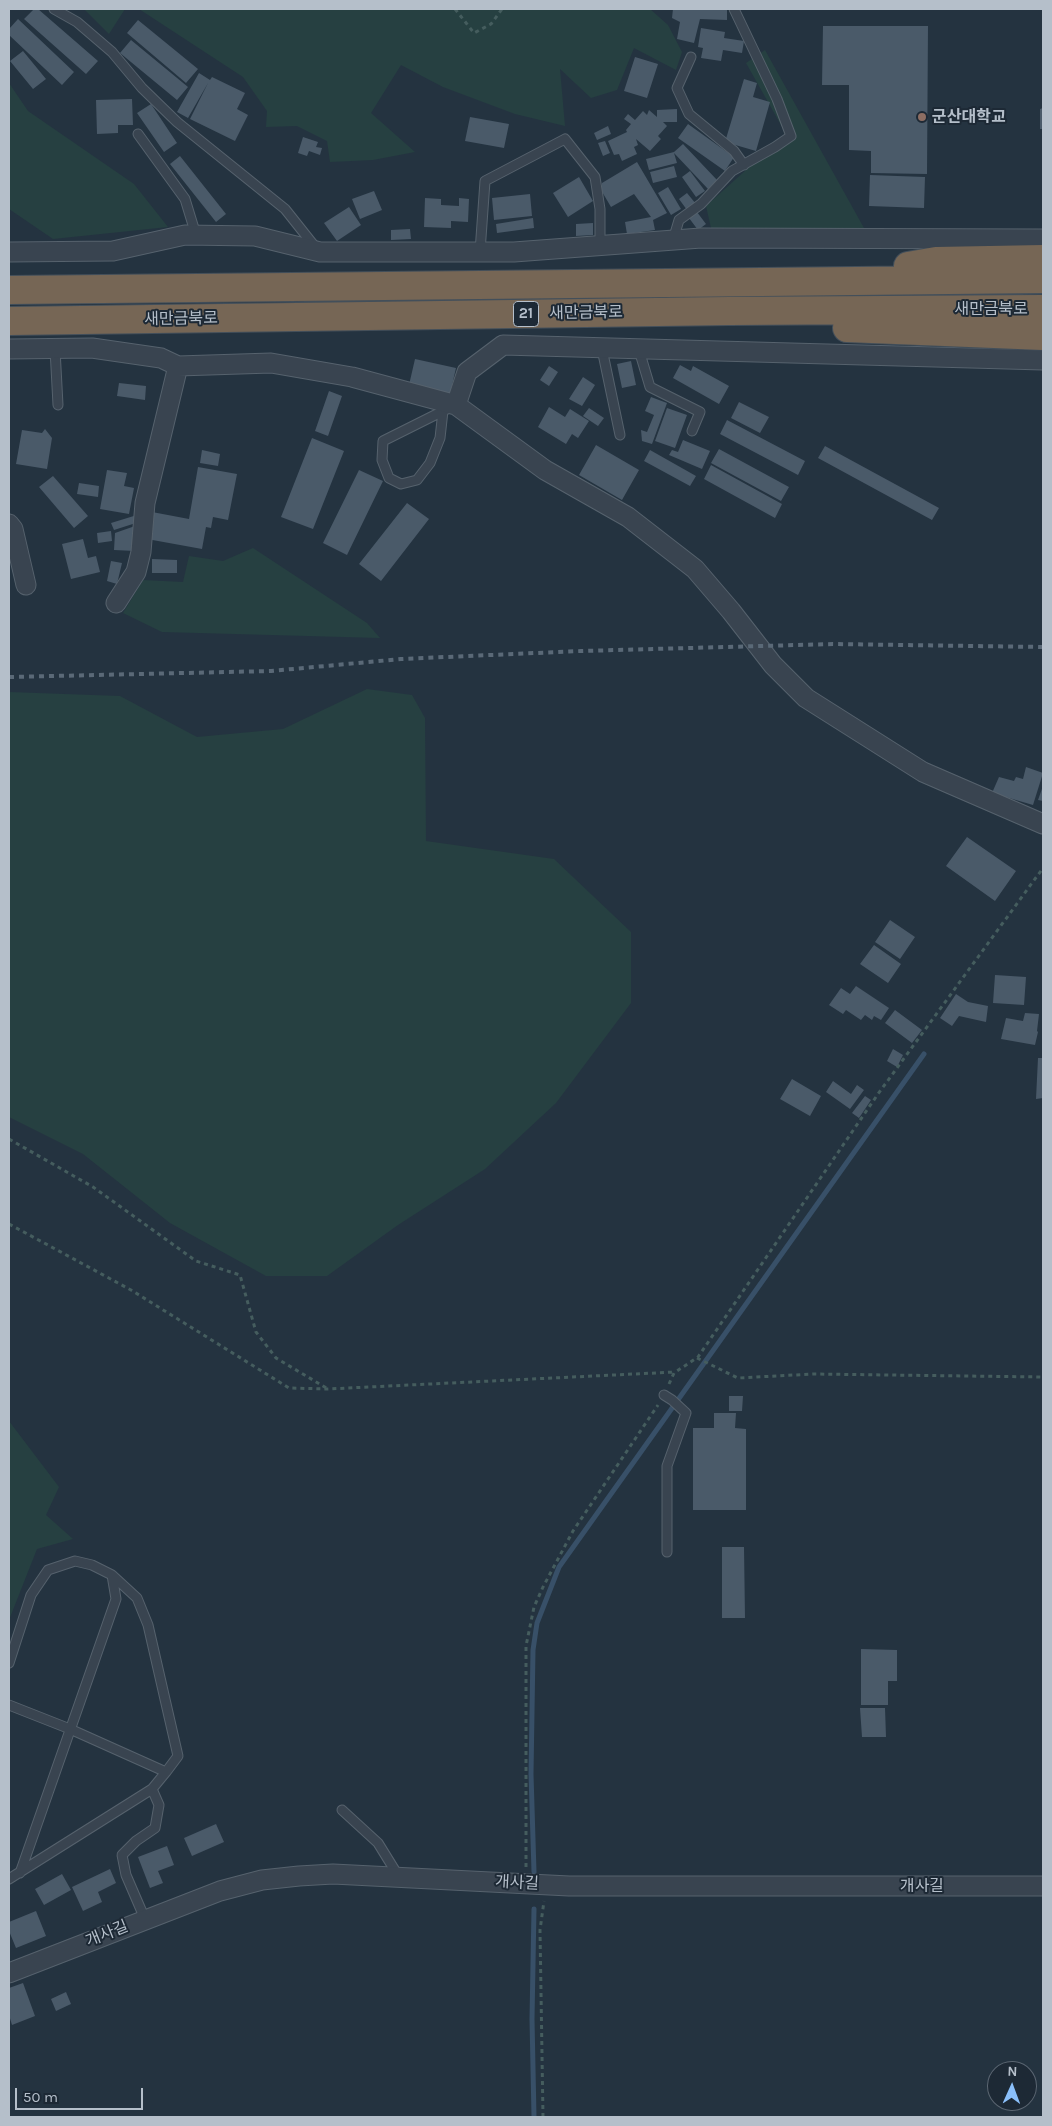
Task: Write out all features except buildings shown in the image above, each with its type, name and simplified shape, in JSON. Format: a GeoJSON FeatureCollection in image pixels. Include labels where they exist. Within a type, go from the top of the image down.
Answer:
{"type":"FeatureCollection","features":[{"type":"Feature","properties":{"kind":"highway"},"geometry":{"type":"LineString","coordinates":[[811,282],[936,261],[1043,259]]}},
{"type":"Feature","properties":{"kind":"highway","name":"새만금북로"},"geometry":{"type":"LineString","coordinates":[[9,290],[1043,279]]}},
{"type":"Feature","properties":{"kind":"highway","name":"새만금북로"},"geometry":{"type":"LineString","coordinates":[[9,321],[730,311],[1043,309]]}},
{"type":"Feature","properties":{"kind":"highway"},"geometry":{"type":"LineString","coordinates":[[730,311],[809,326],[1043,336]]}},
{"type":"Feature","properties":{"kind":"street"},"geometry":{"type":"LineString","coordinates":[[9,252],[113,251],[185,235],[255,236],[320,252],[514,252],[701,238],[1043,239]]}},
{"type":"Feature","properties":{"kind":"street"},"geometry":{"type":"LineString","coordinates":[[449,408],[467,372],[503,345],[1043,360]]}},
{"type":"Feature","properties":{"kind":"street"},"geometry":{"type":"LineString","coordinates":[[9,349],[92,348],[161,358],[178,366],[271,363],[352,377],[449,408],[545,470],[628,516],[695,570],[731,611],[772,665],[806,698],[923,772],[1043,824]]}},
{"type":"Feature","properties":{"kind":"street"},"geometry":{"type":"LineString","coordinates":[[116,603],[136,572],[141,552],[145,503],[178,366]]}},
{"type":"Feature","properties":{"kind":"street"},"geometry":{"type":"LineString","coordinates":[[9,524],[13,529],[26,585]]}},
{"type":"Feature","properties":{"kind":"street","name":"개사길"},"geometry":{"type":"LineString","coordinates":[[9,1972],[220,1891],[262,1880],[333,1874],[546,1885],[1043,1886]]}},
{"type":"Feature","properties":{"kind":"lane"},"geometry":{"type":"LineString","coordinates":[[54,9],[77,22],[112,52],[142,88],[177,122],[285,209],[320,252]]}},
{"type":"Feature","properties":{"kind":"lane"},"geometry":{"type":"LineString","coordinates":[[673,240],[680,220],[701,204],[732,171],[791,136],[777,99],[734,9]]}},
{"type":"Feature","properties":{"kind":"lane"},"geometry":{"type":"LineString","coordinates":[[691,57],[677,88],[689,114],[734,151],[744,165]]}},
{"type":"Feature","properties":{"kind":"lane"},"geometry":{"type":"LineString","coordinates":[[138,134],[185,198],[196,235]]}},
{"type":"Feature","properties":{"kind":"lane"},"geometry":{"type":"LineString","coordinates":[[480,252],[485,181],[565,139],[595,177],[600,209],[600,246]]}},
{"type":"Feature","properties":{"kind":"lane"},"geometry":{"type":"LineString","coordinates":[[55,349],[58,405]]}},
{"type":"Feature","properties":{"kind":"lane"},"geometry":{"type":"LineString","coordinates":[[602,349],[620,435]]}},
{"type":"Feature","properties":{"kind":"lane"},"geometry":{"type":"LineString","coordinates":[[639,350],[650,387],[700,412],[692,431]]}},
{"type":"Feature","properties":{"kind":"lane"},"geometry":{"type":"LineString","coordinates":[[449,408],[430,463],[417,480],[401,484],[389,478],[382,460],[383,441],[449,408]]}},
{"type":"Feature","properties":{"kind":"lane"},"geometry":{"type":"LineString","coordinates":[[668,1398],[686,1413],[667,1466],[668,1552]]}},
{"type":"Feature","properties":{"kind":"lane"},"geometry":{"type":"LineString","coordinates":[[9,1663],[31,1595],[48,1570],[75,1562],[92,1565],[112,1575],[137,1598],[148,1625],[178,1756],[152,1789],[9,1879]]}},
{"type":"Feature","properties":{"kind":"lane"},"geometry":{"type":"LineString","coordinates":[[20,1872],[116,1598],[112,1575]]}},
{"type":"Feature","properties":{"kind":"lane"},"geometry":{"type":"LineString","coordinates":[[9,1705],[70,1729],[166,1772]]}},
{"type":"Feature","properties":{"kind":"lane"},"geometry":{"type":"LineString","coordinates":[[145,1919],[126,1875],[122,1855],[136,1841],[154,1828],[159,1805],[152,1789]]}},
{"type":"Feature","properties":{"kind":"lane"},"geometry":{"type":"LineString","coordinates":[[342,1810],[378,1844],[399,1877]]}},
{"type":"Feature","properties":{"kind":"path"},"geometry":{"type":"LineString","coordinates":[[455,9],[474,33],[491,24],[502,9]]}},
{"type":"Feature","properties":{"kind":"path"},"geometry":{"type":"LineString","coordinates":[[9,1224],[131,1290],[288,1388],[328,1389],[674,1373],[699,1358],[878,1094],[1043,868]]}},
{"type":"Feature","properties":{"kind":"path"},"geometry":{"type":"LineString","coordinates":[[9,1139],[93,1188],[196,1261],[240,1275],[256,1332],[276,1358],[328,1389]]}},
{"type":"Feature","properties":{"kind":"path"},"geometry":{"type":"LineString","coordinates":[[699,1358],[738,1378],[813,1374],[1043,1377]]}},
{"type":"Feature","properties":{"kind":"path"},"geometry":{"type":"LineString","coordinates":[[526,1883],[526,1646],[534,1607],[573,1530],[668,1398],[674,1373]]}},
{"type":"Feature","properties":{"kind":"path"},"geometry":{"type":"LineString","coordinates":[[543,2117],[540,1930],[546,1885]]}},
{"type":"Feature","properties":{"kind":"green space"},"geometry":{"type":"Polygon","coordinates":[[[84,9],[125,9],[109,34],[84,9]]]}},
{"type":"Feature","properties":{"kind":"green space"},"geometry":{"type":"Polygon","coordinates":[[[139,9],[650,9],[668,25],[682,52],[676,70],[634,48],[617,90],[591,98],[560,69],[565,126],[515,114],[443,87],[401,65],[371,113],[415,152],[373,160],[330,162],[327,141],[297,126],[266,127],[267,111],[243,77],[139,9]]]}},
{"type":"Feature","properties":{"kind":"green space"},"geometry":{"type":"Polygon","coordinates":[[[765,50],[864,228],[711,228],[706,206],[786,134],[746,63],[765,50]]]}},
{"type":"Feature","properties":{"kind":"green space"},"geometry":{"type":"Polygon","coordinates":[[[9,83],[28,111],[134,184],[168,227],[53,239],[9,209],[9,83]]]}},
{"type":"Feature","properties":{"kind":"green space"},"geometry":{"type":"Polygon","coordinates":[[[253,548],[367,623],[380,638],[162,632],[123,613],[143,580],[183,582],[189,556],[223,561],[253,548]]]}},
{"type":"Feature","properties":{"kind":"green space"},"geometry":{"type":"Polygon","coordinates":[[[367,689],[412,695],[425,718],[426,841],[554,859],[631,932],[631,1003],[556,1103],[485,1169],[398,1225],[327,1276],[266,1276],[170,1223],[83,1154],[9,1117],[9,692],[120,696],[197,737],[283,729],[367,689]]]}},
{"type":"Feature","properties":{"kind":"green space"},"geometry":{"type":"Polygon","coordinates":[[[9,1421],[59,1487],[46,1515],[73,1539],[37,1549],[9,1620],[9,1421]]]}},
{"type":"Feature","properties":{"kind":"waterway"},"geometry":{"type":"LineString","coordinates":[[534,1872],[531,1774],[533,1650],[537,1623],[559,1567],[924,1054]]}},
{"type":"Feature","properties":{"kind":"waterway"},"geometry":{"type":"LineString","coordinates":[[534,1909],[532,2019],[534,2117]]}},
{"type":"Feature","properties":{"kind":"railway"},"geometry":{"type":"LineString","coordinates":[[9,677],[271,671],[401,659],[581,651],[833,644],[1043,647]]}},
{"type":"Feature","properties":{"kind":"place","name":"군산대학교"},"geometry":{"type":"Point","coordinates":[922,117]}}]}
